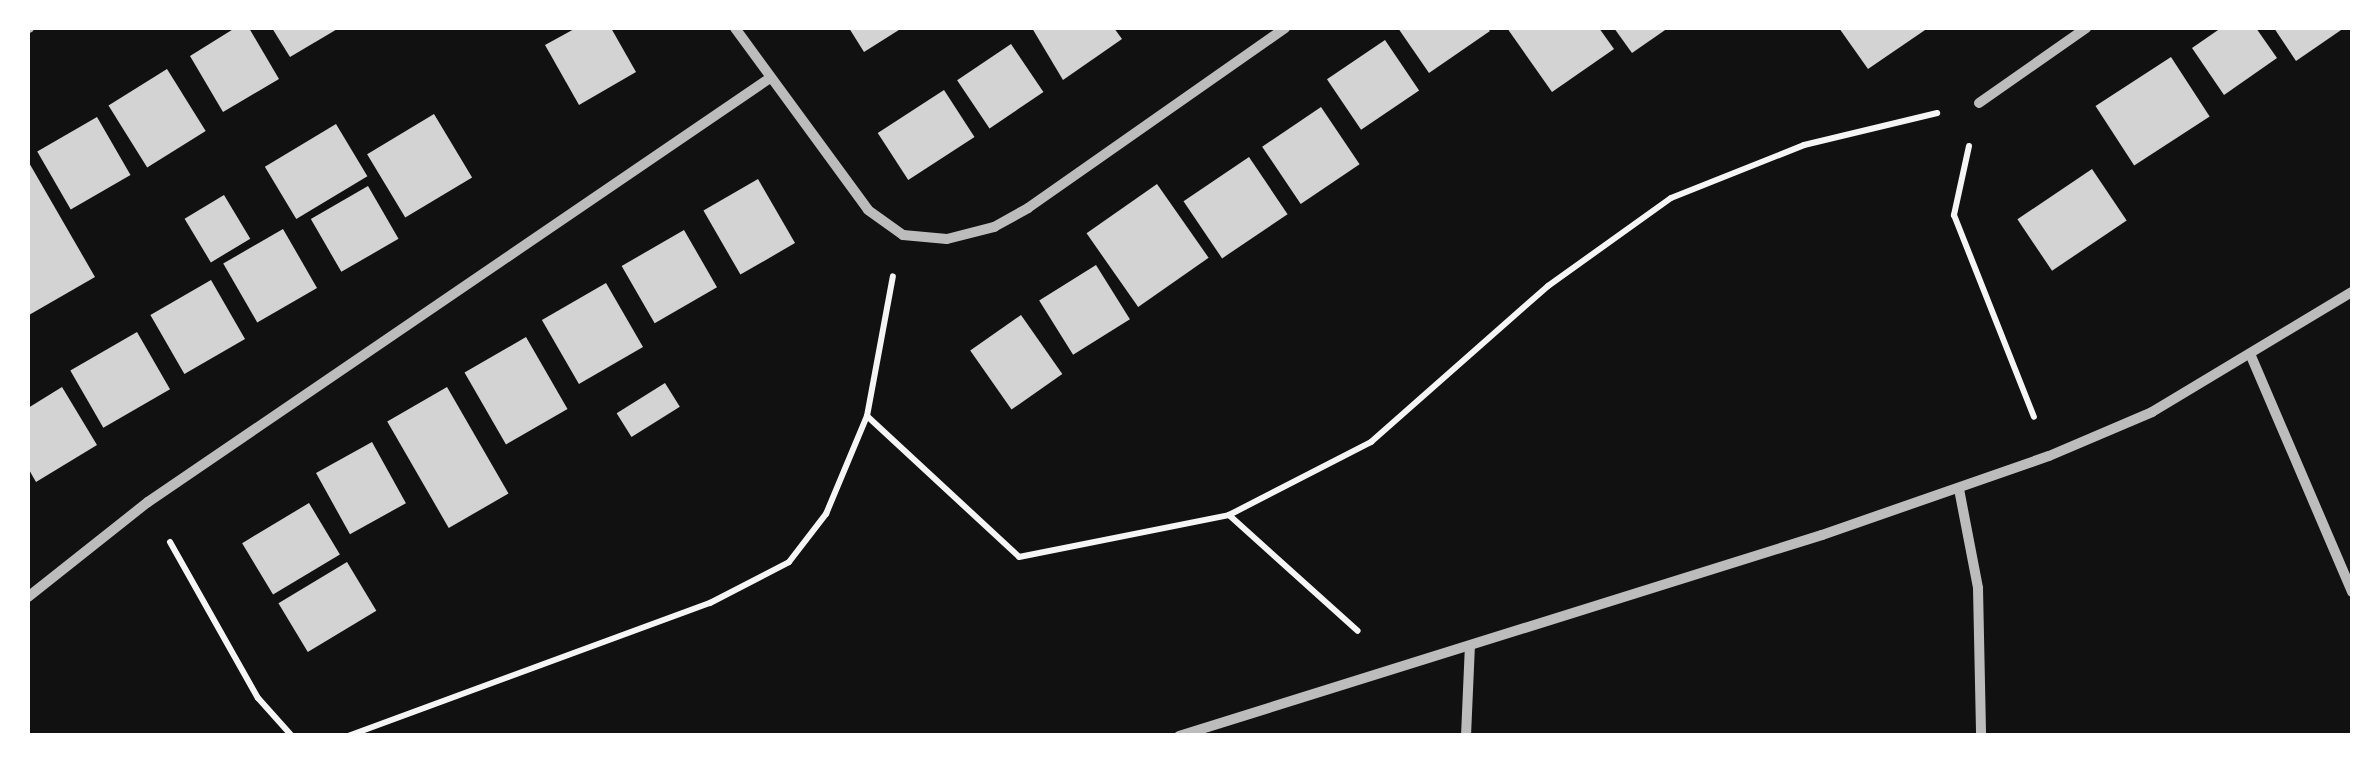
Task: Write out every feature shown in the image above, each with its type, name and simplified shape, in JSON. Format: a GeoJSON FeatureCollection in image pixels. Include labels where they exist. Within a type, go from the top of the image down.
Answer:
{"type":"FeatureCollection","features":[{"type":"Feature","properties":{"kind":"street"},"geometry":{"type":"LineString","coordinates":[[735,28],[868,210],[903,235],[947,240],[994,227],[1285,28]]}},
{"type":"Feature","properties":{"kind":"street"},"geometry":{"type":"LineString","coordinates":[[1979,103],[2086,28]]}},
{"type":"Feature","properties":{"kind":"street"},"geometry":{"type":"LineString","coordinates":[[28,596],[83,547],[770,78]]}},
{"type":"Feature","properties":{"kind":"street"},"geometry":{"type":"LineString","coordinates":[[1179,736],[1960,490],[2152,412],[2352,292]]}},
{"type":"Feature","properties":{"kind":"street"},"geometry":{"type":"LineString","coordinates":[[2251,356],[2352,592]]}},
{"type":"Feature","properties":{"kind":"street"},"geometry":{"type":"LineString","coordinates":[[1960,490],[1978,588],[1980,736]]}},
{"type":"Feature","properties":{"kind":"street"},"geometry":{"type":"LineString","coordinates":[[1466,736],[1470,646]]}},
{"type":"Feature","properties":{"kind":"path"},"geometry":{"type":"LineString","coordinates":[[867,416],[1019,557],[1229,515],[1371,442],[1548,286],[1670,198],[1804,146],[1979,103],[1954,215],[2049,456]]}},
{"type":"Feature","properties":{"kind":"path"},"geometry":{"type":"LineString","coordinates":[[348,736],[710,603],[788,562],[826,514],[867,416],[903,235]]}},
{"type":"Feature","properties":{"kind":"path"},"geometry":{"type":"LineString","coordinates":[[148,502],[258,698],[292,736]]}},
{"type":"Feature","properties":{"kind":"path"},"geometry":{"type":"LineString","coordinates":[[1229,515],[1398,667]]}},
{"type":"Feature","properties":{"kind":"building"},"geometry":{"type":"Polygon","coordinates":[[[235,28],[249,28],[279,79],[223,112],[190,56],[235,28]]]}},
{"type":"Feature","properties":{"kind":"building"},"geometry":{"type":"Polygon","coordinates":[[[272,28],[339,28],[290,57],[272,28]]]}},
{"type":"Feature","properties":{"kind":"building"},"geometry":{"type":"Polygon","coordinates":[[[576,28],[611,28],[636,72],[579,105],[545,45],[576,28]]]}},
{"type":"Feature","properties":{"kind":"building"},"geometry":{"type":"Polygon","coordinates":[[[849,28],[902,28],[864,52],[849,28]]]}},
{"type":"Feature","properties":{"kind":"building"},"geometry":{"type":"Polygon","coordinates":[[[1032,28],[1114,28],[1122,39],[1063,80],[1032,28]]]}},
{"type":"Feature","properties":{"kind":"building"},"geometry":{"type":"Polygon","coordinates":[[[1398,28],[1487,28],[1490,31],[1429,73],[1398,28]]]}},
{"type":"Feature","properties":{"kind":"building"},"geometry":{"type":"Polygon","coordinates":[[[1507,28],[1599,28],[1614,49],[1552,92],[1507,28]]]}},
{"type":"Feature","properties":{"kind":"building"},"geometry":{"type":"Polygon","coordinates":[[[1614,28],[1668,28],[1632,53],[1614,28]]]}},
{"type":"Feature","properties":{"kind":"building"},"geometry":{"type":"Polygon","coordinates":[[[1839,28],[1928,28],[1868,69],[1839,28]]]}},
{"type":"Feature","properties":{"kind":"building"},"geometry":{"type":"Polygon","coordinates":[[[2221,28],[2256,28],[2277,58],[2224,95],[2192,48],[2221,28]]]}},
{"type":"Feature","properties":{"kind":"building"},"geometry":{"type":"Polygon","coordinates":[[[2274,28],[2344,28],[2296,61],[2274,28]]]}},
{"type":"Feature","properties":{"kind":"building"},"geometry":{"type":"Polygon","coordinates":[[[1385,40],[1419,91],[1361,130],[1327,79],[1385,40]]]}},
{"type":"Feature","properties":{"kind":"building"},"geometry":{"type":"Polygon","coordinates":[[[1011,44],[1043,92],[990,128],[957,80],[1011,44]]]}},
{"type":"Feature","properties":{"kind":"building"},"geometry":{"type":"Polygon","coordinates":[[[2171,57],[2210,117],[2134,166],[2096,106],[2171,57]]]}},
{"type":"Feature","properties":{"kind":"building"},"geometry":{"type":"Polygon","coordinates":[[[167,69],[206,131],[147,167],[108,106],[167,69]]]}},
{"type":"Feature","properties":{"kind":"building"},"geometry":{"type":"Polygon","coordinates":[[[944,90],[974,137],[908,180],[878,133],[944,90]]]}},
{"type":"Feature","properties":{"kind":"building"},"geometry":{"type":"Polygon","coordinates":[[[1321,107],[1360,164],[1301,204],[1262,147],[1321,107]]]}},
{"type":"Feature","properties":{"kind":"building"},"geometry":{"type":"Polygon","coordinates":[[[434,114],[472,177],[405,218],[367,154],[434,114]]]}},
{"type":"Feature","properties":{"kind":"building"},"geometry":{"type":"Polygon","coordinates":[[[97,117],[130,175],[71,210],[37,152],[97,117]]]}},
{"type":"Feature","properties":{"kind":"building"},"geometry":{"type":"Polygon","coordinates":[[[336,124],[367,176],[296,219],[265,167],[336,124]]]}},
{"type":"Feature","properties":{"kind":"building"},"geometry":{"type":"Polygon","coordinates":[[[1249,157],[1288,214],[1222,258],[1184,201],[1249,157]]]}},
{"type":"Feature","properties":{"kind":"building"},"geometry":{"type":"Polygon","coordinates":[[[28,161],[95,277],[29,315],[28,313],[28,161]]]}},
{"type":"Feature","properties":{"kind":"building"},"geometry":{"type":"Polygon","coordinates":[[[2092,169],[2127,220],[2052,271],[2017,219],[2092,169]]]}},
{"type":"Feature","properties":{"kind":"building"},"geometry":{"type":"Polygon","coordinates":[[[758,179],[795,243],[740,275],[703,210],[758,179]]]}},
{"type":"Feature","properties":{"kind":"building"},"geometry":{"type":"Polygon","coordinates":[[[1157,184],[1209,258],[1138,307],[1087,233],[1157,184]]]}},
{"type":"Feature","properties":{"kind":"building"},"geometry":{"type":"Polygon","coordinates":[[[368,186],[399,239],[341,272],[311,219],[368,186]]]}},
{"type":"Feature","properties":{"kind":"building"},"geometry":{"type":"Polygon","coordinates":[[[224,195],[250,239],[211,262],[185,219],[224,195]]]}},
{"type":"Feature","properties":{"kind":"building"},"geometry":{"type":"Polygon","coordinates":[[[283,229],[317,288],[257,322],[223,264],[283,229]]]}},
{"type":"Feature","properties":{"kind":"building"},"geometry":{"type":"Polygon","coordinates":[[[684,230],[717,287],[655,323],[622,266],[684,230]]]}},
{"type":"Feature","properties":{"kind":"building"},"geometry":{"type":"Polygon","coordinates":[[[1096,265],[1130,319],[1073,355],[1039,301],[1096,265]]]}},
{"type":"Feature","properties":{"kind":"building"},"geometry":{"type":"Polygon","coordinates":[[[211,280],[245,339],[184,374],[150,315],[211,280]]]}},
{"type":"Feature","properties":{"kind":"building"},"geometry":{"type":"Polygon","coordinates":[[[606,283],[643,347],[579,384],[542,320],[606,283]]]}},
{"type":"Feature","properties":{"kind":"building"},"geometry":{"type":"Polygon","coordinates":[[[1021,315],[1062,374],[1012,410],[970,351],[1021,315]]]}},
{"type":"Feature","properties":{"kind":"building"},"geometry":{"type":"Polygon","coordinates":[[[137,332],[170,389],[103,428],[70,370],[137,332]]]}},
{"type":"Feature","properties":{"kind":"building"},"geometry":{"type":"Polygon","coordinates":[[[526,337],[568,409],[506,444],[465,372],[526,337]]]}},
{"type":"Feature","properties":{"kind":"building"},"geometry":{"type":"Polygon","coordinates":[[[665,383],[680,407],[631,437],[617,413],[665,383]]]}},
{"type":"Feature","properties":{"kind":"building"},"geometry":{"type":"Polygon","coordinates":[[[62,387],[97,445],[36,482],[28,468],[28,408],[62,387]]]}},
{"type":"Feature","properties":{"kind":"building"},"geometry":{"type":"Polygon","coordinates":[[[447,387],[508,494],[449,528],[387,422],[447,387]]]}},
{"type":"Feature","properties":{"kind":"building"},"geometry":{"type":"Polygon","coordinates":[[[372,442],[406,503],[350,534],[316,473],[372,442]]]}},
{"type":"Feature","properties":{"kind":"building"},"geometry":{"type":"Polygon","coordinates":[[[309,503],[340,554],[273,595],[242,543],[309,503]]]}},
{"type":"Feature","properties":{"kind":"building"},"geometry":{"type":"Polygon","coordinates":[[[347,562],[376,611],[308,652],[278,603],[347,562]]]}}]}
